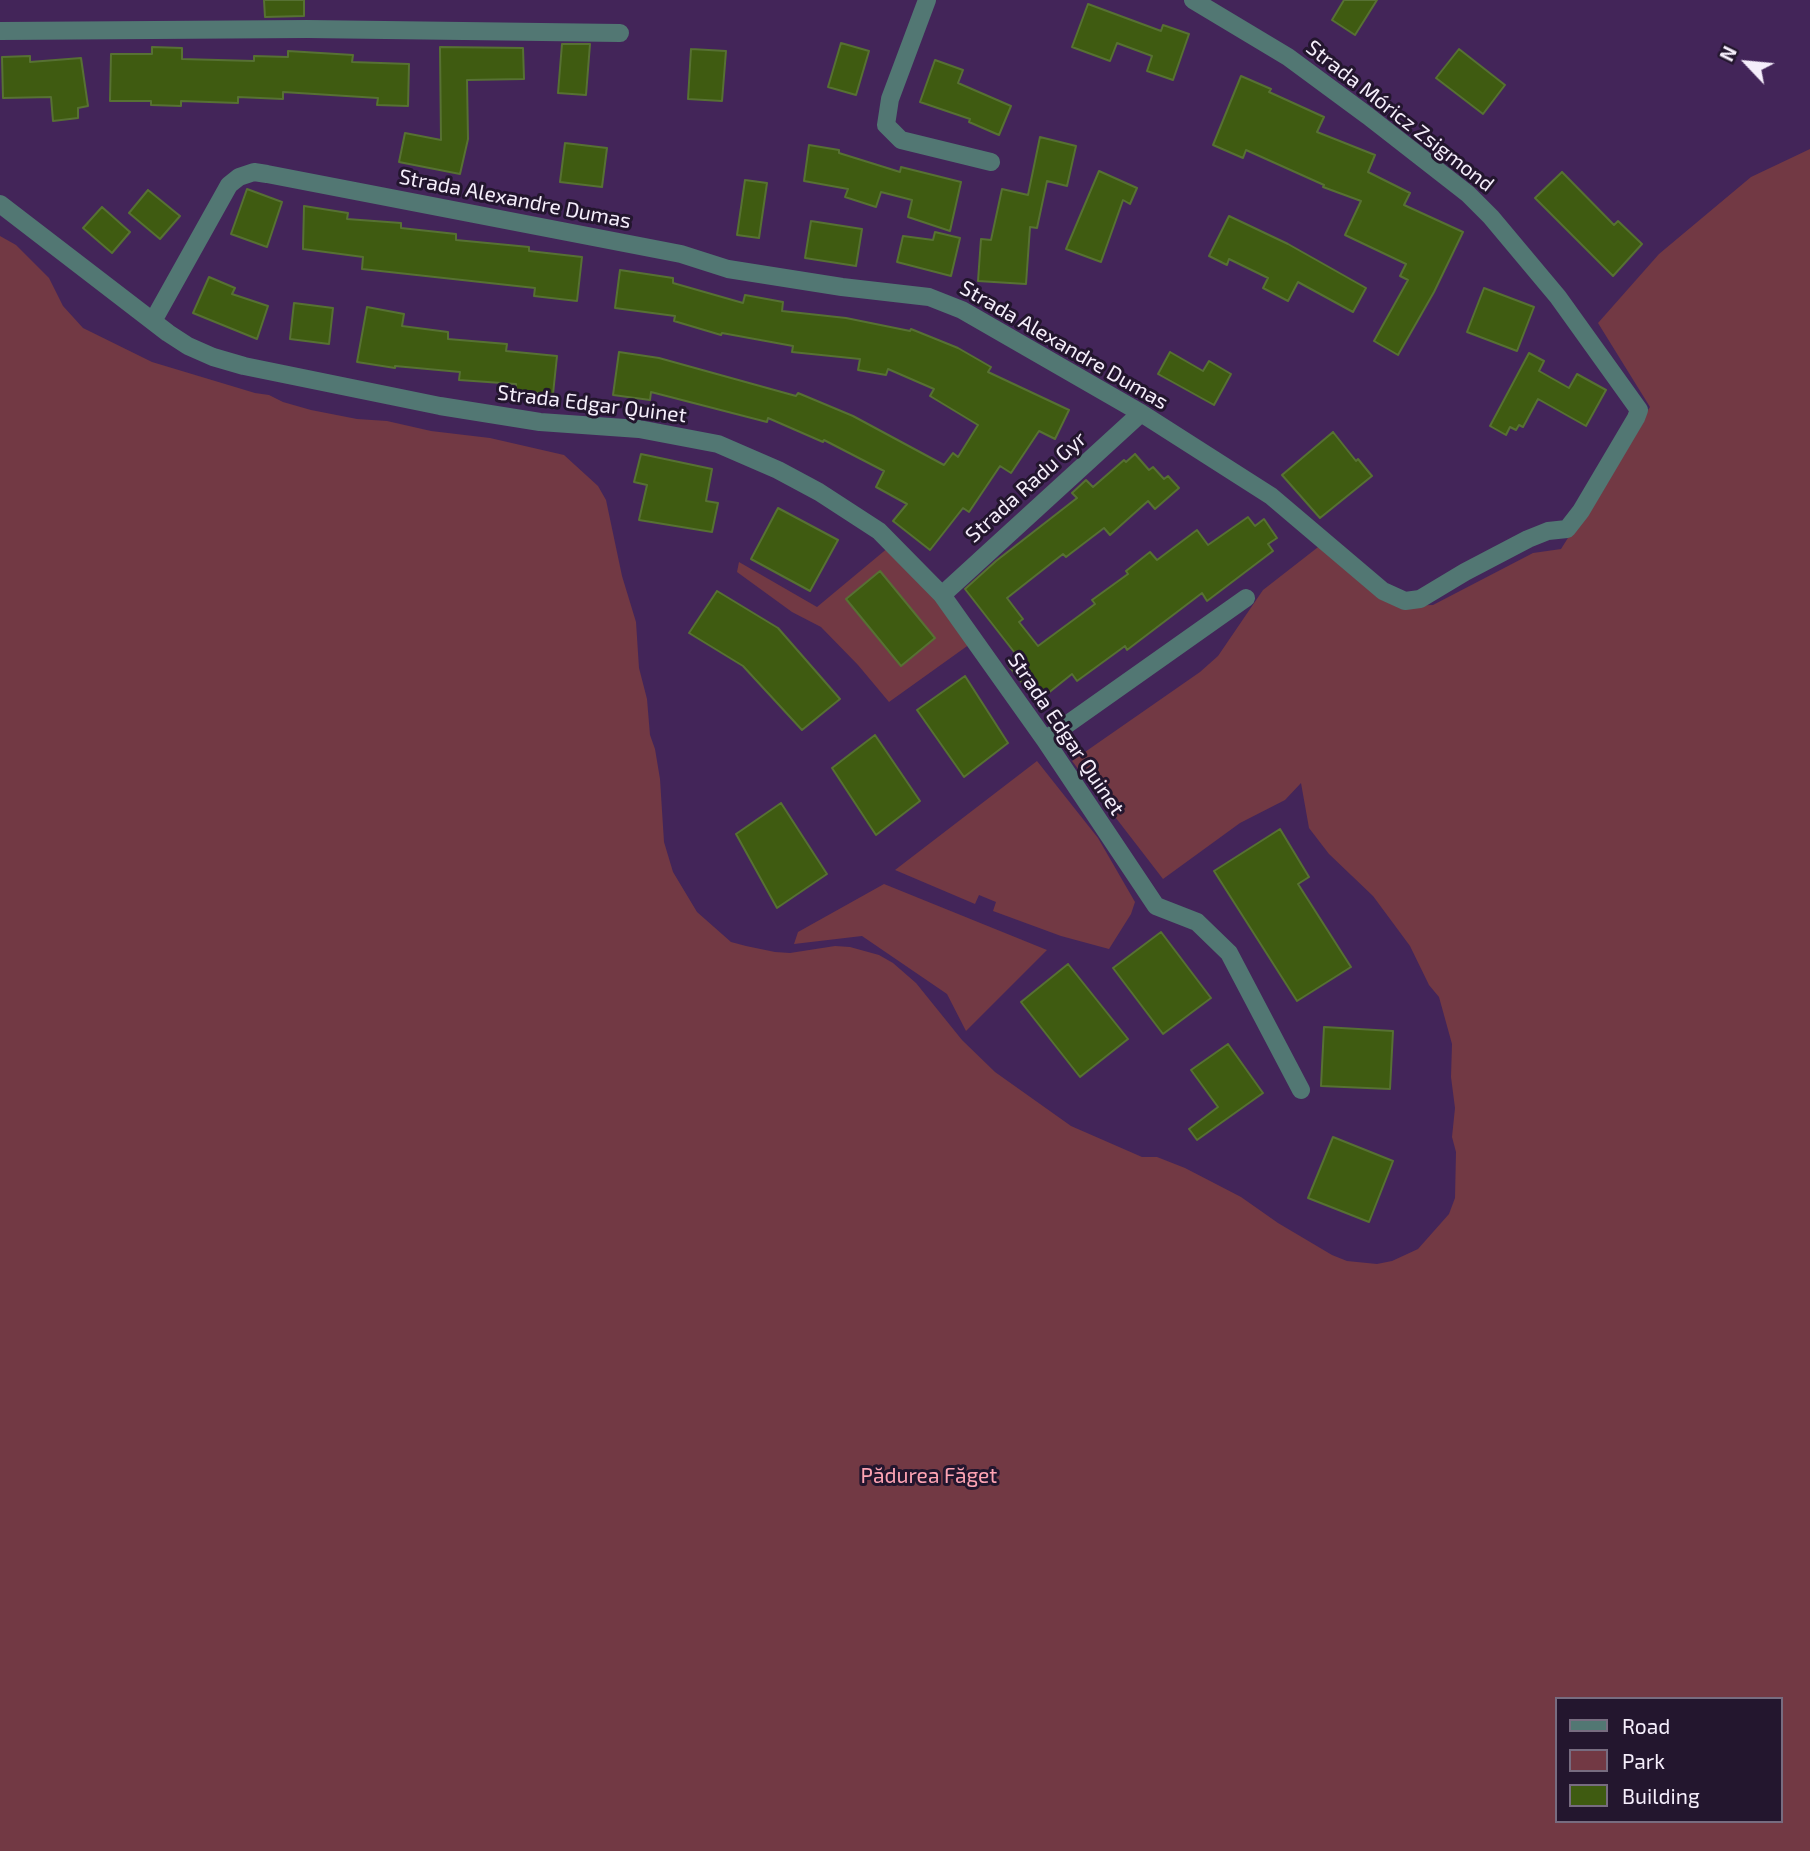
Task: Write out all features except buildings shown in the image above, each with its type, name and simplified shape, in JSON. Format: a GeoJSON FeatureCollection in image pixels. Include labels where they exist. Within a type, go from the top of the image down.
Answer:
{"type":"FeatureCollection","features":[{"type":"Feature","properties":{"kind":"street"},"geometry":{"type":"LineString","coordinates":[[928,0],[890,99],[886,125],[901,140],[990,162]]}},
{"type":"Feature","properties":{"kind":"street","name":"Strada Móricz Zsigmond"},"geometry":{"type":"LineString","coordinates":[[1193,0],[1288,57],[1468,194],[1491,217],[1558,297],[1630,397]]}},
{"type":"Feature","properties":{"kind":"street"},"geometry":{"type":"LineString","coordinates":[[0,31],[307,29],[620,33]]}},
{"type":"Feature","properties":{"kind":"street","name":"Strada Alexandre Dumas"},"geometry":{"type":"LineString","coordinates":[[153,321],[229,185],[239,177],[254,172],[681,254],[728,269],[929,297],[962,310],[1141,413],[1271,496],[1383,591],[1405,601],[1420,599],[1489,558],[1528,539],[1548,531],[1567,529],[1581,511],[1636,418],[1639,410],[1630,397]]}},
{"type":"Feature","properties":{"kind":"street","name":"Strada Edgar Quinet"},"geometry":{"type":"LineString","coordinates":[[0,204],[153,321],[188,346],[213,357],[244,366],[440,406],[540,422],[639,429],[718,444],[788,475],[879,531],[942,595],[1045,740],[1156,906],[1197,922],[1225,948],[1301,1090]]}},
{"type":"Feature","properties":{"kind":"street","name":"Strada Radu Gyr"},"geometry":{"type":"LineString","coordinates":[[942,595],[1141,413]]}},
{"type":"Feature","properties":{"kind":"street"},"geometry":{"type":"LineString","coordinates":[[1045,740],[1246,598]]}},
{"type":"Feature","properties":{"kind":"green space","name":"Pădurea Făget"},"geometry":{"type":"Polygon","coordinates":[[[1810,149],[1810,1851],[0,1851],[0,236],[16,245],[49,278],[63,306],[83,328],[152,362],[269,395],[311,410],[357,419],[387,421],[431,431],[490,438],[564,455],[598,486],[606,500],[622,576],[636,622],[639,668],[660,779],[664,842],[673,872],[697,912],[731,942],[746,946],[790,953],[835,946],[850,947],[879,955],[916,983],[962,1040],[995,1072],[1071,1126],[1142,1157],[1157,1157],[1185,1168],[1241,1197],[1332,1255],[1347,1261],[1377,1264],[1392,1261],[1418,1249],[1449,1214],[1455,1198],[1452,1044],[1439,997],[1429,985],[1410,946],[1373,896],[1329,854],[1309,828],[1301,783],[1285,800],[1240,823],[1163,879],[1072,761],[1200,672],[1218,656],[1263,590],[1322,544],[1401,606],[1433,605],[1533,553],[1561,549],[1650,407],[1598,323],[1659,254],[1751,177],[1810,149]]]}},
{"type":"Feature","properties":{"kind":"green space"},"geometry":{"type":"Polygon","coordinates":[[[889,547],[931,594],[970,644],[889,702],[821,627],[792,612],[737,572],[739,562],[817,607],[889,547]]]}},
{"type":"Feature","properties":{"kind":"green space"},"geometry":{"type":"Polygon","coordinates":[[[1037,761],[1098,838],[1135,902],[1131,914],[1109,949],[1061,936],[993,911],[996,902],[979,895],[975,904],[895,870],[1037,761]]]}},
{"type":"Feature","properties":{"kind":"green space"},"geometry":{"type":"Polygon","coordinates":[[[884,884],[1047,950],[966,1031],[947,994],[862,936],[794,944],[798,932],[884,884]]]}}]}
